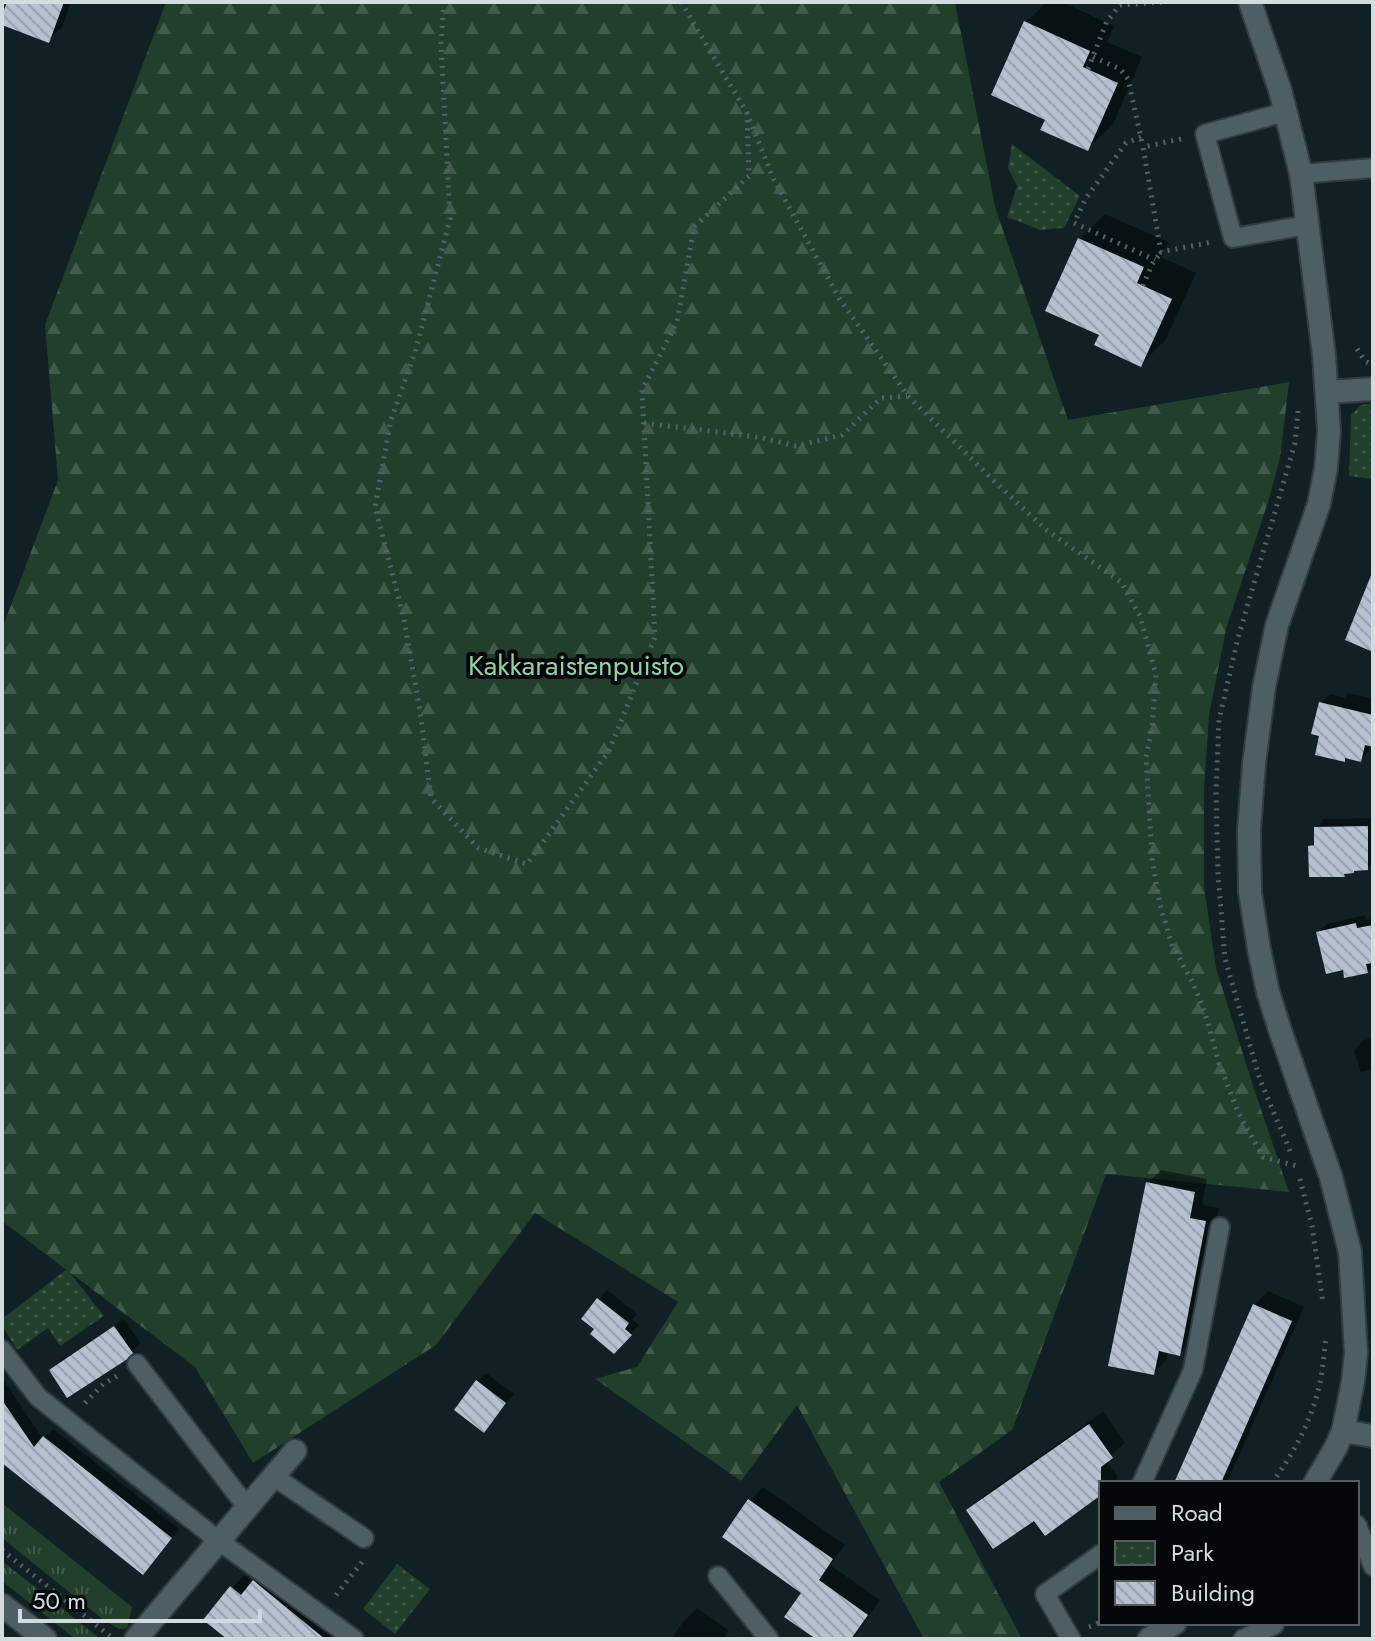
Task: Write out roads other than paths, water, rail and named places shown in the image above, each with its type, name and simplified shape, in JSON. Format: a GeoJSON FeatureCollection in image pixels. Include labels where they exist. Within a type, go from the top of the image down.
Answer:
{"type":"FeatureCollection","features":[{"type":"Feature","properties":{"kind":"street"},"geometry":{"type":"LineString","coordinates":[[1250,2],[1301,174],[1324,355],[1329,431],[1319,504],[1277,625],[1264,687],[1249,830],[1250,892],[1268,992],[1331,1177],[1350,1252],[1356,1353],[1353,1382],[1343,1431],[1321,1481]]}},
{"type":"Feature","properties":{"kind":"street"},"geometry":{"type":"LineString","coordinates":[[1327,392],[1373,389]]}},
{"type":"Feature","properties":{"kind":"street"},"geometry":{"type":"LineString","coordinates":[[1343,1431],[1373,1436]]}},
{"type":"Feature","properties":{"kind":"street"},"geometry":{"type":"LineString","coordinates":[[136,1639],[295,1451]]}},
{"type":"Feature","properties":{"kind":"street"},"geometry":{"type":"LineString","coordinates":[[2,1605],[45,1639]]}},
{"type":"Feature","properties":{"kind":"street"},"geometry":{"type":"LineString","coordinates":[[1149,1639],[1172,1625]]}},
{"type":"Feature","properties":{"kind":"lane"},"geometry":{"type":"LineString","coordinates":[[1285,112],[1205,134],[1233,238],[1307,225]]}},
{"type":"Feature","properties":{"kind":"lane"},"geometry":{"type":"LineString","coordinates":[[1301,174],[1373,168]]}},
{"type":"Feature","properties":{"kind":"lane"},"geometry":{"type":"LineString","coordinates":[[1143,1481],[1193,1370],[1220,1227]]}},
{"type":"Feature","properties":{"kind":"lane"},"geometry":{"type":"LineString","coordinates":[[2,1350],[38,1397],[67,1421],[219,1541],[354,1639]]}},
{"type":"Feature","properties":{"kind":"lane"},"geometry":{"type":"LineString","coordinates":[[137,1364],[247,1507]]}},
{"type":"Feature","properties":{"kind":"lane"},"geometry":{"type":"LineString","coordinates":[[273,1476],[364,1538]]}},
{"type":"Feature","properties":{"kind":"lane"},"geometry":{"type":"LineString","coordinates":[[1359,1530],[1373,1566]]}},
{"type":"Feature","properties":{"kind":"lane"},"geometry":{"type":"LineString","coordinates":[[1071,1639],[1045,1594],[1099,1555]]}},
{"type":"Feature","properties":{"kind":"lane"},"geometry":{"type":"LineString","coordinates":[[718,1576],[769,1639]]}},
{"type":"Feature","properties":{"kind":"lane"},"geometry":{"type":"LineString","coordinates":[[1243,1639],[1274,1625]]}},
{"type":"Feature","properties":{"kind":"park label","name":"Kakkaraistenpuisto"},"geometry":{"type":"Point","coordinates":[576,665]}}]}
